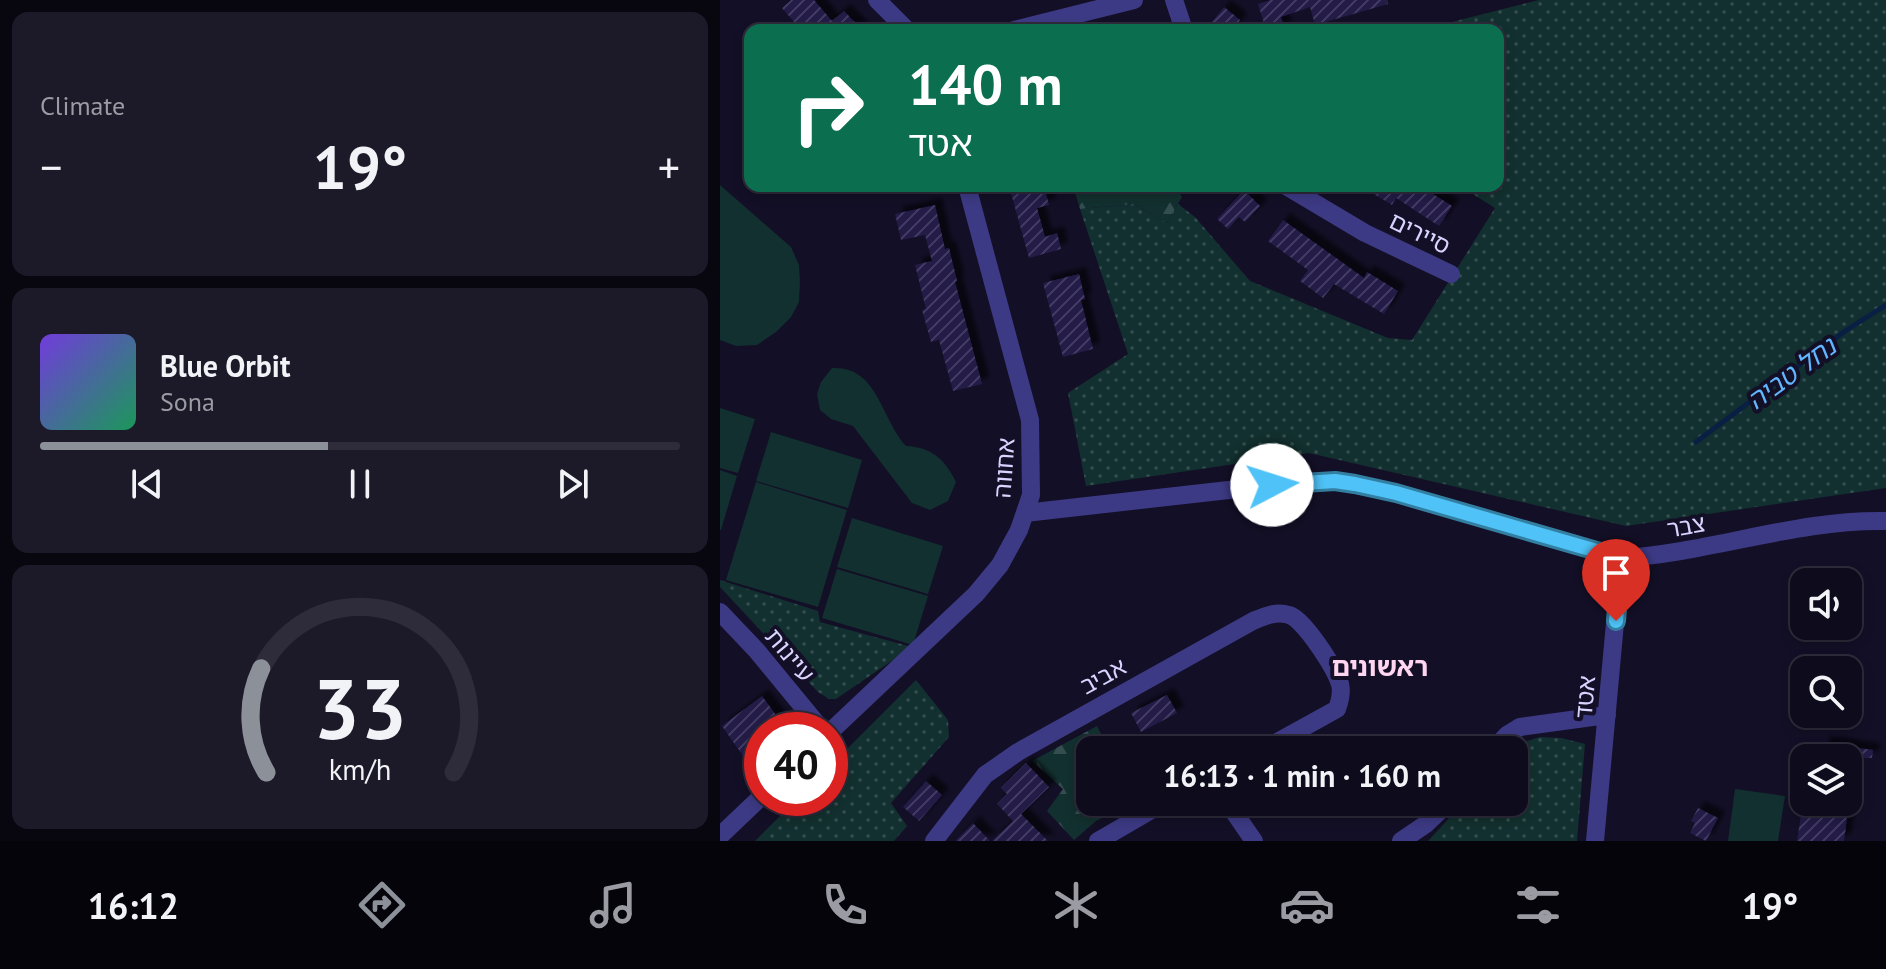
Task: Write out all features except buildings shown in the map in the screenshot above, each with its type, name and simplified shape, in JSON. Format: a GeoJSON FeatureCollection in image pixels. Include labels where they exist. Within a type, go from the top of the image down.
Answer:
{"type":"FeatureCollection","features":[{"type":"Feature","properties":{"kind":"street"},"geometry":{"type":"LineString","coordinates":[[877,0],[901,24]]}},
{"type":"Feature","properties":{"kind":"street"},"geometry":{"type":"LineString","coordinates":[[1038,24],[1134,0]]}},
{"type":"Feature","properties":{"kind":"street"},"geometry":{"type":"LineString","coordinates":[[1174,0],[1182,24]]}},
{"type":"Feature","properties":{"kind":"street","name":"אחווה"},"geometry":{"type":"LineString","coordinates":[[848,715],[976,594],[1000,565],[1019,530],[1031,495],[1030,420],[969,192]]}},
{"type":"Feature","properties":{"kind":"street","name":"סיירים"},"geometry":{"type":"LineString","coordinates":[[1296,192],[1365,233],[1451,274]]}},
{"type":"Feature","properties":{"kind":"street","name":"צבר"},"geometry":{"type":"LineString","coordinates":[[1025,513],[1300,482],[1335,481],[1396,493],[1621,558],[1652,556],[1807,527],[1852,521],[1886,521]]}},
{"type":"Feature","properties":{"kind":"street","name":"אטד"},"geometry":{"type":"LineString","coordinates":[[1595,841],[1621,558]]}},
{"type":"Feature","properties":{"kind":"street","name":"עיינות"},"geometry":{"type":"LineString","coordinates":[[720,612],[806,712]]}},
{"type":"Feature","properties":{"kind":"street","name":"אביב"},"geometry":{"type":"LineString","coordinates":[[934,841],[985,775],[1001,763],[1253,621],[1274,613],[1297,618],[1316,642],[1340,685],[1337,709],[1288,736]]}},
{"type":"Feature","properties":{"kind":"street"},"geometry":{"type":"LineString","coordinates":[[1506,736],[1520,727],[1607,715]]}},
{"type":"Feature","properties":{"kind":"street"},"geometry":{"type":"LineString","coordinates":[[720,836],[744,813]]}},
{"type":"Feature","properties":{"kind":"street"},"geometry":{"type":"LineString","coordinates":[[1098,841],[1138,816]]}},
{"type":"Feature","properties":{"kind":"street"},"geometry":{"type":"LineString","coordinates":[[1237,816],[1254,841]]}},
{"type":"Feature","properties":{"kind":"street"},"geometry":{"type":"LineString","coordinates":[[1401,841],[1434,816]]}},
{"type":"Feature","properties":{"kind":"green space"},"geometry":{"type":"Polygon","coordinates":[[[1539,0],[1886,0],[1886,488],[1626,526],[1309,453],[1086,486],[1068,393],[1128,354],[1080,209],[1134,204],[1167,223],[1178,204],[1195,217],[1250,281],[1388,338],[1412,340],[1495,208],[1470,192],[1504,192],[1504,24],[1444,24],[1539,0]]]}},
{"type":"Feature","properties":{"kind":"green space"},"geometry":{"type":"Polygon","coordinates":[[[720,185],[791,247],[799,265],[799,302],[791,317],[757,345],[736,346],[720,340],[720,185]]]}},
{"type":"Feature","properties":{"kind":"green space"},"geometry":{"type":"Polygon","coordinates":[[[1075,192],[1179,192],[1182,197],[1167,223],[1134,204],[1080,209],[1075,192]]]}},
{"type":"Feature","properties":{"kind":"green space"},"geometry":{"type":"Polygon","coordinates":[[[832,368],[859,375],[869,384],[906,446],[923,449],[942,461],[956,482],[948,501],[930,510],[912,503],[853,426],[831,419],[820,410],[817,394],[821,382],[832,368]]]}},
{"type":"Feature","properties":{"kind":"green space"},"geometry":{"type":"Polygon","coordinates":[[[720,408],[755,419],[738,473],[720,468],[720,408]]]}},
{"type":"Feature","properties":{"kind":"green space"},"geometry":{"type":"Polygon","coordinates":[[[771,432],[862,460],[848,508],[756,481],[771,432]]]}},
{"type":"Feature","properties":{"kind":"green space"},"geometry":{"type":"Polygon","coordinates":[[[720,470],[737,476],[721,530],[720,530],[720,470]]]}},
{"type":"Feature","properties":{"kind":"green space"},"geometry":{"type":"Polygon","coordinates":[[[756,482],[847,510],[818,607],[726,580],[756,482]]]}},
{"type":"Feature","properties":{"kind":"green space"},"geometry":{"type":"Polygon","coordinates":[[[852,518],[943,546],[928,594],[837,567],[852,518]]]}},
{"type":"Feature","properties":{"kind":"green space"},"geometry":{"type":"Polygon","coordinates":[[[837,569],[928,596],[913,645],[822,618],[837,569]]]}},
{"type":"Feature","properties":{"kind":"green space"},"geometry":{"type":"Polygon","coordinates":[[[720,580],[818,611],[820,622],[912,647],[836,699],[829,699],[818,692],[720,587],[720,580]]]}},
{"type":"Feature","properties":{"kind":"green space"},"geometry":{"type":"Polygon","coordinates":[[[916,680],[948,720],[949,737],[891,803],[907,826],[894,841],[755,841],[780,816],[848,816],[848,748],[916,680]]]}},
{"type":"Feature","properties":{"kind":"green space"},"geometry":{"type":"Polygon","coordinates":[[[1097,726],[1102,736],[1078,736],[1097,726]]]}},
{"type":"Feature","properties":{"kind":"green space"},"geometry":{"type":"Polygon","coordinates":[[[1076,737],[1076,816],[1106,816],[1074,840],[1047,811],[1063,789],[1032,761],[1076,737]]]}},
{"type":"Feature","properties":{"kind":"green space"},"geometry":{"type":"Polygon","coordinates":[[[1540,737],[1561,738],[1585,744],[1577,841],[1428,841],[1451,816],[1528,816],[1528,741],[1540,737]]]}},
{"type":"Feature","properties":{"kind":"green space"},"geometry":{"type":"Polygon","coordinates":[[[1735,789],[1785,796],[1778,841],[1728,841],[1735,789]]]}},
{"type":"Feature","properties":{"kind":"waterway","name":"נחל טביה"},"geometry":{"type":"LineString","coordinates":[[1696,442],[1845,331],[1886,305]]}},
{"type":"Feature","properties":{"kind":"district","name":"ראשונים"},"geometry":{"type":"Point","coordinates":[1380,666]}},
{"type":"Feature","properties":{"kind":"route"},"geometry":{"type":"LineString","coordinates":[[1272,485],[1335,481],[1355,484],[1621,558],[1616,621]]}}]}
